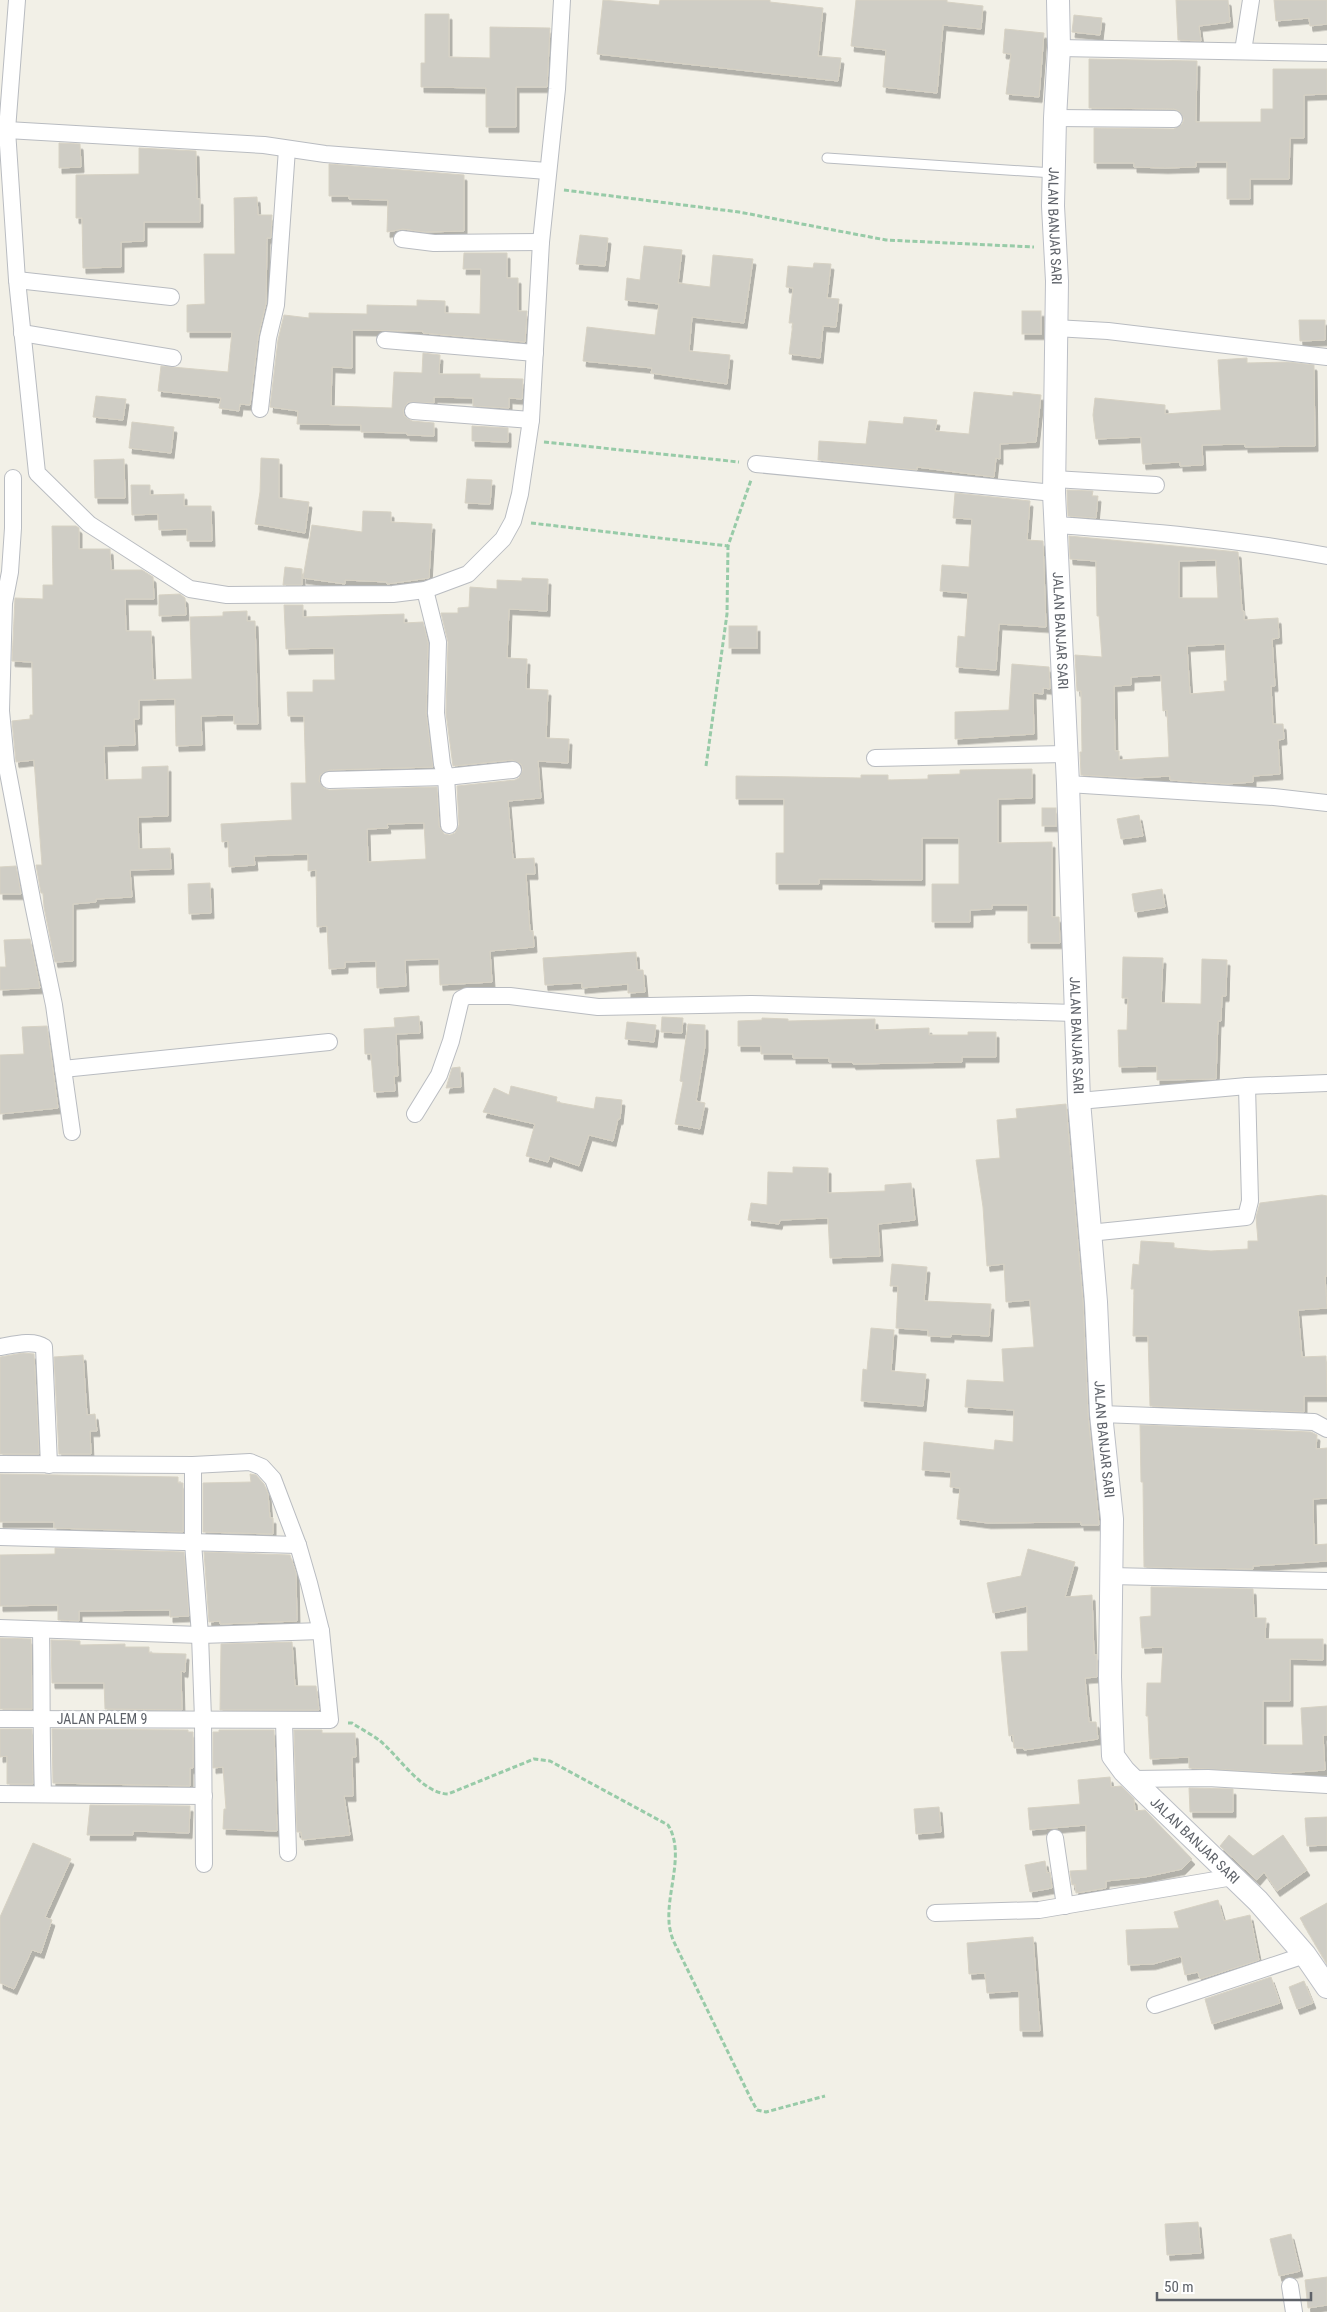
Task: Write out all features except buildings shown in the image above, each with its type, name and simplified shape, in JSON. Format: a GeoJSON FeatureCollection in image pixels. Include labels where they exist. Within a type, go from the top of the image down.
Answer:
{"type":"FeatureCollection","features":[{"type":"Feature","properties":{"kind":"street"},"geometry":{"type":"LineString","coordinates":[[17,0],[7,130],[17,280],[37,474],[89,524],[190,590],[227,595],[269,596],[393,594],[425,590],[468,574],[503,539],[513,521],[520,494],[531,420],[541,242],[547,170],[557,90],[562,0]]}},
{"type":"Feature","properties":{"kind":"street","name":"JALAN BANJAR SARI"},"geometry":{"type":"LineString","coordinates":[[1058,0],[1059,48],[1054,118],[1053,206],[1056,248],[1054,486],[1068,784],[1079,1101],[1096,1302],[1101,1414],[1112,1519],[1110,1677],[1113,1756],[1132,1779],[1258,1901],[1305,1955],[1327,1987]]}},
{"type":"Feature","properties":{"kind":"street"},"geometry":{"type":"LineString","coordinates":[[1243,51],[1251,0]]}},
{"type":"Feature","properties":{"kind":"street"},"geometry":{"type":"LineString","coordinates":[[1059,48],[1327,53]]}},
{"type":"Feature","properties":{"kind":"street"},"geometry":{"type":"LineString","coordinates":[[1054,118],[1174,119]]}},
{"type":"Feature","properties":{"kind":"street"},"geometry":{"type":"LineString","coordinates":[[7,130],[264,145],[325,154],[547,170]]}},
{"type":"Feature","properties":{"kind":"street"},"geometry":{"type":"LineString","coordinates":[[260,409],[268,338],[276,305],[287,149]]}},
{"type":"Feature","properties":{"kind":"street"},"geometry":{"type":"LineString","coordinates":[[402,239],[434,243],[541,242]]}},
{"type":"Feature","properties":{"kind":"street"},"geometry":{"type":"LineString","coordinates":[[17,280],[170,297]]}},
{"type":"Feature","properties":{"kind":"street"},"geometry":{"type":"LineString","coordinates":[[1055,328],[1108,331],[1327,357]]}},
{"type":"Feature","properties":{"kind":"street"},"geometry":{"type":"LineString","coordinates":[[22,333],[173,358]]}},
{"type":"Feature","properties":{"kind":"street"},"geometry":{"type":"LineString","coordinates":[[385,340],[535,353]]}},
{"type":"Feature","properties":{"kind":"street"},"geometry":{"type":"LineString","coordinates":[[413,411],[531,420]]}},
{"type":"Feature","properties":{"kind":"street"},"geometry":{"type":"LineString","coordinates":[[756,464],[1054,486],[1156,485]]}},
{"type":"Feature","properties":{"kind":"street"},"geometry":{"type":"LineString","coordinates":[[37,474],[6,479],[13,528],[10,572],[4,602],[0,711],[6,762],[54,1005],[72,1132]]}},
{"type":"Feature","properties":{"kind":"street"},"geometry":{"type":"LineString","coordinates":[[1056,525],[1163,532],[1283,547],[1327,556]]}},
{"type":"Feature","properties":{"kind":"street"},"geometry":{"type":"LineString","coordinates":[[425,590],[438,642],[436,713],[442,764],[446,777],[449,825]]}},
{"type":"Feature","properties":{"kind":"street"},"geometry":{"type":"LineString","coordinates":[[875,758],[1066,754]]}},
{"type":"Feature","properties":{"kind":"street"},"geometry":{"type":"LineString","coordinates":[[329,780],[446,777],[513,770]]}},
{"type":"Feature","properties":{"kind":"street"},"geometry":{"type":"LineString","coordinates":[[1068,784],[1274,797],[1327,804]]}},
{"type":"Feature","properties":{"kind":"street"},"geometry":{"type":"LineString","coordinates":[[415,1114],[439,1075],[451,1041],[461,999],[466,996],[510,996],[598,1007],[751,1004],[1075,1013]]}},
{"type":"Feature","properties":{"kind":"street"},"geometry":{"type":"LineString","coordinates":[[63,1069],[329,1042]]}},
{"type":"Feature","properties":{"kind":"street"},"geometry":{"type":"LineString","coordinates":[[1079,1101],[1247,1086],[1327,1083]]}},
{"type":"Feature","properties":{"kind":"street"},"geometry":{"type":"LineString","coordinates":[[1089,1233],[1246,1217],[1250,1201],[1247,1086]]}},
{"type":"Feature","properties":{"kind":"street"},"geometry":{"type":"LineString","coordinates":[[0,1347],[23,1344],[40,1344],[44,1347],[49,1465]]}},
{"type":"Feature","properties":{"kind":"street"},"geometry":{"type":"LineString","coordinates":[[1101,1414],[1323,1425]]}},
{"type":"Feature","properties":{"kind":"street"},"geometry":{"type":"LineString","coordinates":[[0,1464],[193,1465],[250,1462],[262,1467],[273,1479],[298,1545],[321,1631],[330,1720]]}},
{"type":"Feature","properties":{"kind":"street"},"geometry":{"type":"LineString","coordinates":[[193,1465],[192,1543],[200,1635],[203,1719],[204,1864]]}},
{"type":"Feature","properties":{"kind":"street"},"geometry":{"type":"LineString","coordinates":[[0,1537],[298,1545]]}},
{"type":"Feature","properties":{"kind":"street"},"geometry":{"type":"LineString","coordinates":[[1112,1576],[1327,1581]]}},
{"type":"Feature","properties":{"kind":"street"},"geometry":{"type":"LineString","coordinates":[[0,1628],[200,1635],[321,1631]]}},
{"type":"Feature","properties":{"kind":"street"},"geometry":{"type":"LineString","coordinates":[[41,1630],[43,1697],[40,1718],[43,1794]]}},
{"type":"Feature","properties":{"kind":"street","name":"JALAN PALEM 9"},"geometry":{"type":"LineString","coordinates":[[0,1719],[330,1720]]}},
{"type":"Feature","properties":{"kind":"street"},"geometry":{"type":"LineString","coordinates":[[284,1721],[288,1854]]}},
{"type":"Feature","properties":{"kind":"street"},"geometry":{"type":"LineString","coordinates":[[1132,1779],[1208,1778],[1327,1785]]}},
{"type":"Feature","properties":{"kind":"street"},"geometry":{"type":"LineString","coordinates":[[0,1794],[204,1796]]}},
{"type":"Feature","properties":{"kind":"street"},"geometry":{"type":"LineString","coordinates":[[1055,1838],[1064,1906]]}},
{"type":"Feature","properties":{"kind":"street"},"geometry":{"type":"LineString","coordinates":[[934,1913],[1039,1910],[1233,1878]]}},
{"type":"Feature","properties":{"kind":"street"},"geometry":{"type":"LineString","coordinates":[[1155,2005],[1305,1955]]}},
{"type":"Feature","properties":{"kind":"street"},"geometry":{"type":"LineString","coordinates":[[1290,2286],[1294,2312]]}},
{"type":"Feature","properties":{"kind":"lane"},"geometry":{"type":"LineString","coordinates":[[827,158],[1054,173]]}},
{"type":"Feature","properties":{"kind":"path"},"geometry":{"type":"LineString","coordinates":[[546,188],[739,212],[886,240],[1056,248]]}},
{"type":"Feature","properties":{"kind":"path"},"geometry":{"type":"LineString","coordinates":[[529,440],[756,464],[728,546],[727,614],[706,766]]}},
{"type":"Feature","properties":{"kind":"path"},"geometry":{"type":"LineString","coordinates":[[513,521],[728,546]]}},
{"type":"Feature","properties":{"kind":"path"},"geometry":{"type":"LineString","coordinates":[[330,1720],[352,1723],[379,1740],[429,1788],[440,1794],[448,1794],[534,1759],[550,1761],[668,1824],[673,1834],[675,1851],[668,1923],[673,1940],[751,2100],[757,2110],[766,2112],[825,2096]]}}]}
